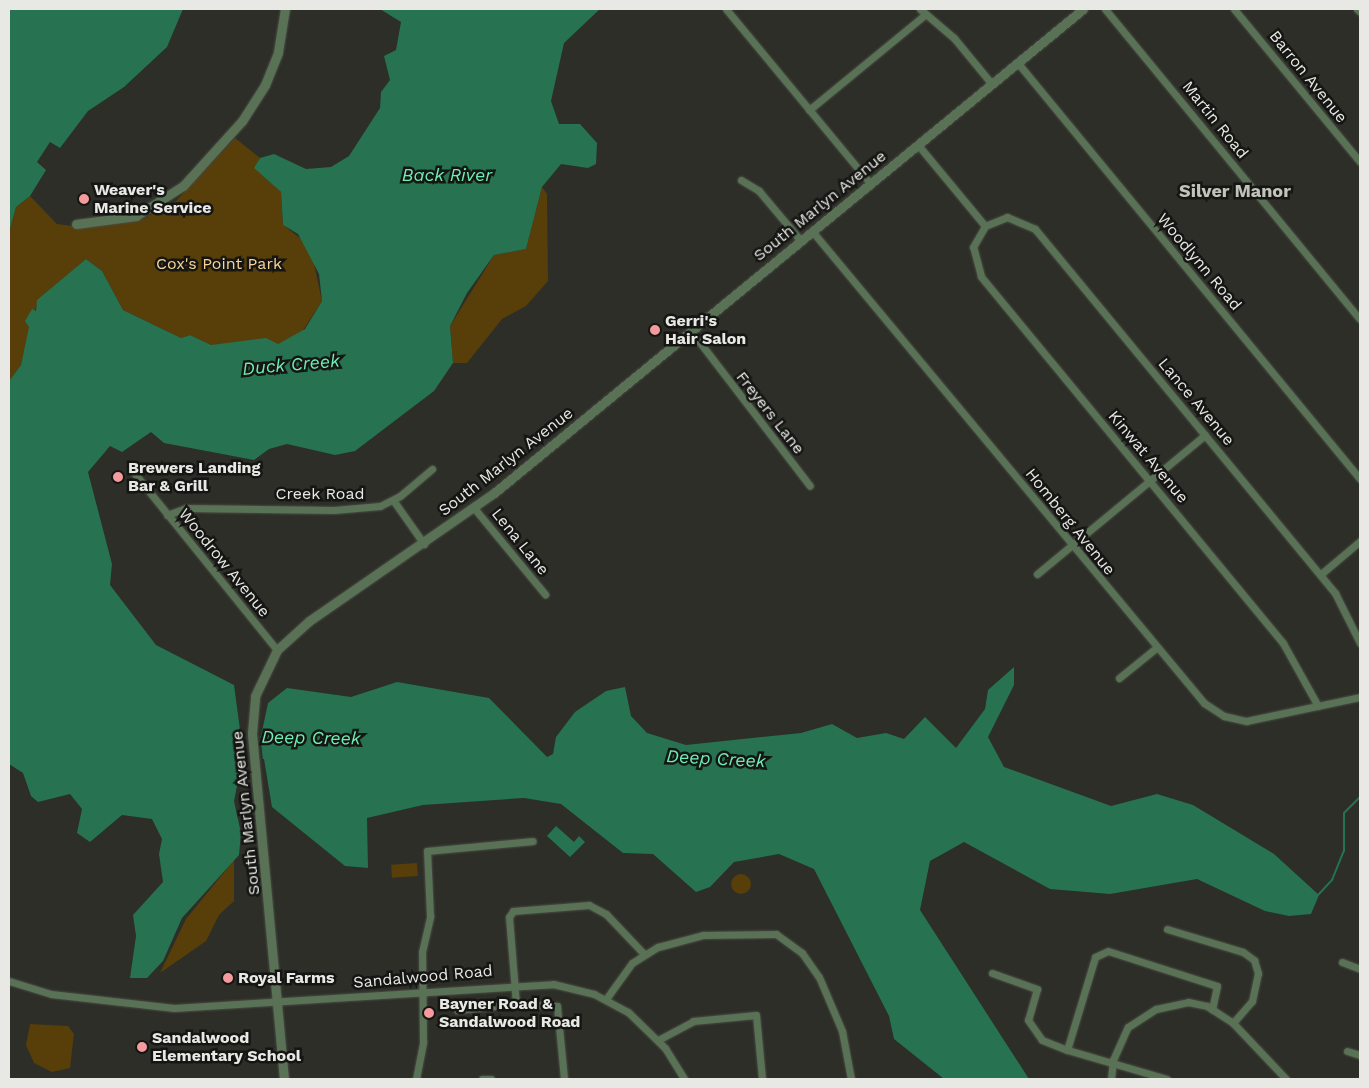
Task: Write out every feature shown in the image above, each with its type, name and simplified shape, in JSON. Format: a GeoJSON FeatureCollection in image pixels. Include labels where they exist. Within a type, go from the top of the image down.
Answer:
{"type":"FeatureCollection","features":[{"type":"Feature","properties":{"kind":"street"},"geometry":{"type":"LineString","coordinates":[[76,224],[136,216],[183,186],[242,121],[265,85],[278,52],[285,9]]}},
{"type":"Feature","properties":{"kind":"street"},"geometry":{"type":"LineString","coordinates":[[726,9],[870,183]]}},
{"type":"Feature","properties":{"kind":"street","name":"South Marlyn Avenue"},"geometry":{"type":"LineString","coordinates":[[284,1079],[279,1004],[252,733],[255,696],[277,650],[309,621],[474,508],[918,145],[1017,62],[1072,12],[1083,9]]}},
{"type":"Feature","properties":{"kind":"street","name":"Martin Road"},"geometry":{"type":"LineString","coordinates":[[1105,9],[1360,319]]}},
{"type":"Feature","properties":{"kind":"street","name":"Barron Avenue"},"geometry":{"type":"LineString","coordinates":[[1234,9],[1360,162]]}},
{"type":"Feature","properties":{"kind":"street"},"geometry":{"type":"LineString","coordinates":[[1357,9],[1360,12]]}},
{"type":"Feature","properties":{"kind":"street"},"geometry":{"type":"LineString","coordinates":[[809,110],[923,11],[954,38],[991,83]]}},
{"type":"Feature","properties":{"kind":"street","name":"Woodlynn Road"},"geometry":{"type":"LineString","coordinates":[[1017,62],[1360,479]]}},
{"type":"Feature","properties":{"kind":"street"},"geometry":{"type":"LineString","coordinates":[[918,145],[985,226]]}},
{"type":"Feature","properties":{"kind":"street"},"geometry":{"type":"LineString","coordinates":[[741,180],[759,191],[801,241]]}},
{"type":"Feature","properties":{"kind":"street","name":"Lance Avenue"},"geometry":{"type":"LineString","coordinates":[[985,226],[1007,217],[1035,229],[1321,574],[1343,604],[1360,644]]}},
{"type":"Feature","properties":{"kind":"street","name":"Kinwat Avenue"},"geometry":{"type":"LineString","coordinates":[[985,226],[973,247],[980,276],[1283,642],[1318,706]]}},
{"type":"Feature","properties":{"kind":"street","name":"Homberg Avenue"},"geometry":{"type":"LineString","coordinates":[[812,231],[1193,693],[1224,716],[1261,719],[1360,696]]}},
{"type":"Feature","properties":{"kind":"street","name":"Freyers Lane"},"geometry":{"type":"LineString","coordinates":[[691,331],[810,486]]}},
{"type":"Feature","properties":{"kind":"street"},"geometry":{"type":"LineString","coordinates":[[1037,574],[1205,435]]}},
{"type":"Feature","properties":{"kind":"street","name":"Woodrow Avenue"},"geometry":{"type":"LineString","coordinates":[[132,469],[277,650]]}},
{"type":"Feature","properties":{"kind":"street","name":"Creek Road"},"geometry":{"type":"LineString","coordinates":[[167,515],[186,508],[346,510],[393,500],[432,469]]}},
{"type":"Feature","properties":{"kind":"street"},"geometry":{"type":"LineString","coordinates":[[393,500],[424,544]]}},
{"type":"Feature","properties":{"kind":"street","name":"Lena Lane"},"geometry":{"type":"LineString","coordinates":[[474,508],[545,594]]}},
{"type":"Feature","properties":{"kind":"street"},"geometry":{"type":"LineString","coordinates":[[1321,574],[1360,541]]}},
{"type":"Feature","properties":{"kind":"street"},"geometry":{"type":"LineString","coordinates":[[1119,678],[1156,648]]}},
{"type":"Feature","properties":{"kind":"street"},"geometry":{"type":"LineString","coordinates":[[416,1079],[423,1042],[422,952],[430,916],[428,851],[533,841]]}},
{"type":"Feature","properties":{"kind":"street"},"geometry":{"type":"LineString","coordinates":[[516,1004],[509,917],[520,909],[589,905],[606,914],[643,953]]}},
{"type":"Feature","properties":{"kind":"street"},"geometry":{"type":"LineString","coordinates":[[1167,929],[1243,952],[1254,960],[1258,973],[1252,1001],[1233,1023]]}},
{"type":"Feature","properties":{"kind":"street"},"geometry":{"type":"LineString","coordinates":[[606,999],[620,976],[643,953],[703,935],[749,931],[782,936],[802,953],[819,977],[842,1031],[851,1079]]}},
{"type":"Feature","properties":{"kind":"street"},"geometry":{"type":"LineString","coordinates":[[1067,1050],[1090,967],[1102,951],[1217,986],[1212,1009]]}},
{"type":"Feature","properties":{"kind":"street"},"geometry":{"type":"LineString","coordinates":[[1342,962],[1360,969]]}},
{"type":"Feature","properties":{"kind":"street"},"geometry":{"type":"LineString","coordinates":[[992,973],[1038,988],[1028,1020],[1042,1040],[1067,1050],[1167,1079]]}},
{"type":"Feature","properties":{"kind":"street","name":"Sandalwood Road"},"geometry":{"type":"LineString","coordinates":[[9,981],[51,994],[138,1007],[279,1004],[514,983],[567,986],[606,999],[628,1012],[658,1040],[684,1079]]}},
{"type":"Feature","properties":{"kind":"street"},"geometry":{"type":"LineString","coordinates":[[1111,1079],[1112,1064],[1122,1036],[1145,1013],[1177,1003],[1212,1009],[1233,1023],[1286,1079]]}},
{"type":"Feature","properties":{"kind":"street"},"geometry":{"type":"LineString","coordinates":[[457,1010],[516,1004],[557,1006],[564,1079]]}},
{"type":"Feature","properties":{"kind":"street"},"geometry":{"type":"LineString","coordinates":[[658,1040],[693,1021],[756,1015],[762,1079]]}},
{"type":"Feature","properties":{"kind":"street"},"geometry":{"type":"LineString","coordinates":[[1347,1052],[1360,1056]]}},
{"type":"Feature","properties":{"kind":"street"},"geometry":{"type":"LineString","coordinates":[[482,1079],[491,1079]]}},
{"type":"Feature","properties":{"kind":"green space","name":"Cox's Point Park"},"geometry":{"type":"Polygon","coordinates":[[[235,138],[260,158],[255,168],[281,192],[283,225],[300,238],[313,259],[322,301],[302,332],[278,344],[211,345],[190,335],[181,338],[123,310],[102,271],[86,259],[38,300],[21,365],[9,381],[9,231],[16,207],[30,196],[57,224],[80,227],[141,220],[176,201],[235,138]]]}},
{"type":"Feature","properties":{"kind":"green space"},"geometry":{"type":"Polygon","coordinates":[[[542,187],[547,194],[548,281],[526,306],[502,319],[467,363],[453,363],[450,326],[494,255],[526,249],[542,187]]]}},
{"type":"Feature","properties":{"kind":"green space"},"geometry":{"type":"Polygon","coordinates":[[[234,860],[234,901],[219,915],[206,941],[160,973],[186,919],[234,860]]]}},
{"type":"Feature","properties":{"kind":"green space"},"geometry":{"type":"Polygon","coordinates":[[[417,863],[418,876],[392,878],[391,865],[417,863]]]}},
{"type":"Feature","properties":{"kind":"green space"},"geometry":{"type":"Polygon","coordinates":[[[737,874],[745,874],[751,880],[751,888],[745,894],[737,894],[731,888],[731,880],[737,874]]]}},
{"type":"Feature","properties":{"kind":"green space"},"geometry":{"type":"Polygon","coordinates":[[[30,1024],[68,1026],[74,1034],[70,1068],[52,1072],[34,1063],[26,1045],[30,1024]]]}},
{"type":"Feature","properties":{"kind":"water"},"geometry":{"type":"Polygon","coordinates":[[[9,9],[183,9],[167,47],[124,87],[88,111],[60,148],[50,142],[37,162],[46,170],[30,196],[16,207],[9,232],[9,9]]]}},
{"type":"Feature","properties":{"kind":"water","name":"Back River"},"geometry":{"type":"Polygon","coordinates":[[[380,9],[600,9],[564,43],[551,101],[559,124],[580,124],[597,143],[596,164],[588,168],[561,164],[542,187],[526,249],[494,255],[467,293],[450,326],[453,363],[434,391],[355,451],[335,455],[287,444],[269,449],[254,460],[164,443],[151,432],[122,452],[110,446],[88,472],[112,564],[110,585],[156,645],[234,685],[241,737],[261,736],[268,703],[287,688],[351,697],[397,682],[489,698],[547,757],[553,754],[556,737],[575,712],[606,691],[625,687],[631,716],[647,733],[686,745],[801,733],[832,724],[857,738],[886,733],[904,739],[925,717],[956,748],[985,709],[988,690],[1014,667],[1014,685],[988,737],[1004,767],[1111,806],[1157,794],[1193,805],[1274,854],[1319,895],[1311,914],[1289,916],[1265,911],[1197,879],[1110,894],[1050,889],[964,842],[930,861],[920,910],[1029,1079],[944,1079],[894,1039],[889,1016],[814,869],[779,854],[734,862],[710,887],[696,892],[653,854],[623,853],[561,804],[524,798],[423,805],[367,818],[368,868],[345,866],[272,807],[264,759],[246,761],[240,771],[234,801],[241,833],[239,855],[182,918],[163,961],[147,978],[130,978],[136,936],[133,915],[163,882],[159,854],[162,839],[152,819],[122,815],[90,842],[77,833],[82,809],[70,794],[38,802],[31,796],[23,773],[9,764],[9,381],[21,365],[29,327],[25,321],[32,309],[36,311],[37,300],[86,259],[102,271],[123,310],[181,338],[190,335],[211,345],[266,338],[278,344],[305,329],[322,301],[319,274],[298,234],[283,225],[281,192],[254,168],[260,158],[274,154],[306,169],[331,167],[349,156],[380,108],[381,92],[390,80],[384,56],[396,50],[401,22],[380,9]]]}},
{"type":"Feature","properties":{"kind":"water"},"geometry":{"type":"Polygon","coordinates":[[[556,826],[574,842],[579,836],[585,842],[570,857],[547,836],[556,826]]]}},
{"type":"Feature","properties":{"kind":"pier"},"geometry":{"type":"Polygon","coordinates":[[[260,732],[263,763],[247,765],[244,734],[260,732]]]}},
{"type":"Feature","properties":{"kind":"waterway","name":"Deep Creek"},"geometry":{"type":"LineString","coordinates":[[1318,895],[1332,880],[1344,851],[1344,813],[1360,797]]}},
{"type":"Feature","properties":{"kind":"place","name":"Weaver's Marine Service"},"geometry":{"type":"Point","coordinates":[84,199]}},
{"type":"Feature","properties":{"kind":"place","name":"Gerri's Hair Salon"},"geometry":{"type":"Point","coordinates":[655,330]}},
{"type":"Feature","properties":{"kind":"place","name":"Brewers Landing Bar & Grill"},"geometry":{"type":"Point","coordinates":[118,477]}},
{"type":"Feature","properties":{"kind":"place","name":"Royal Farms"},"geometry":{"type":"Point","coordinates":[228,978]}},
{"type":"Feature","properties":{"kind":"place","name":"Bayner Road & Sandalwood Road"},"geometry":{"type":"Point","coordinates":[429,1013]}},
{"type":"Feature","properties":{"kind":"place","name":"Sandalwood Elementary School"},"geometry":{"type":"Point","coordinates":[142,1047]}},
{"type":"Feature","properties":{"kind":"district","name":"Silver Manor"},"geometry":{"type":"Point","coordinates":[1235,191]}},
{"type":"Feature","properties":{"kind":"water label","name":"Duck Creek"},"geometry":{"type":"Point","coordinates":[291,365]}}]}
